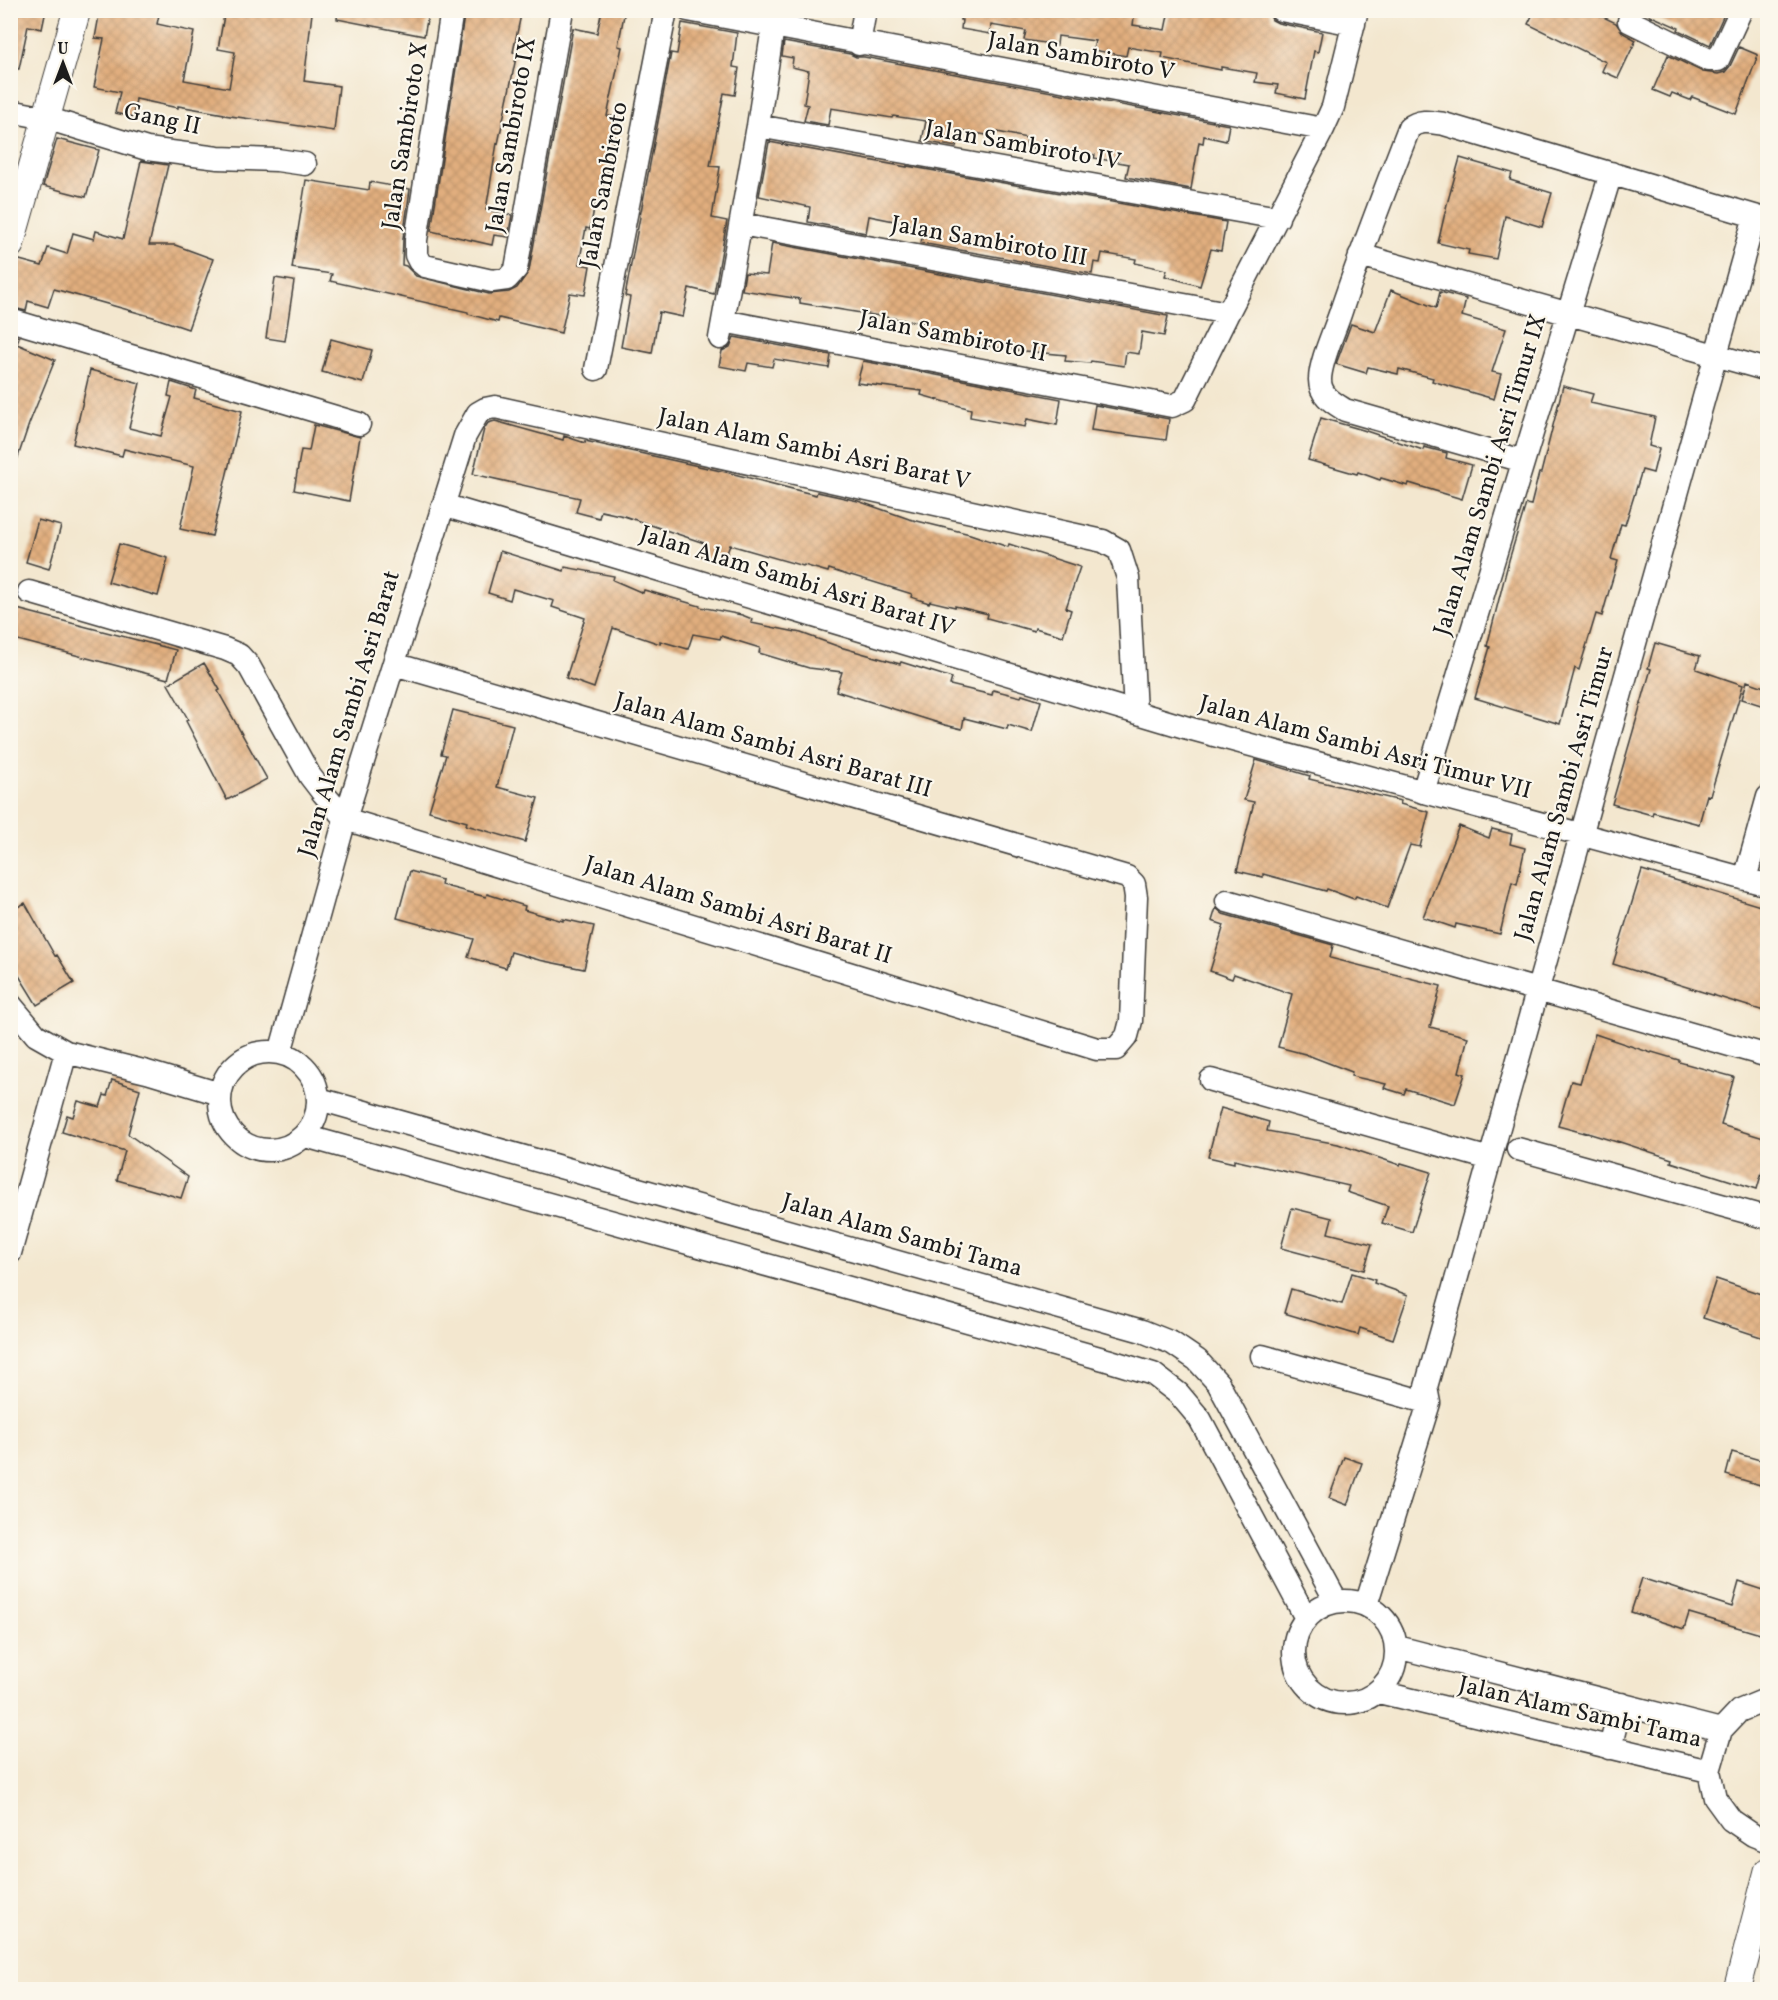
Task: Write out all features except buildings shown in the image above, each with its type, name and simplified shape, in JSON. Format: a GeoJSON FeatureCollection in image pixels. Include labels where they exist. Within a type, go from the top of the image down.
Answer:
{"type":"FeatureCollection","features":[{"type":"Feature","properties":{"kind":"street"},"geometry":{"type":"LineString","coordinates":[[10,245],[77,10]]}},
{"type":"Feature","properties":{"kind":"street","name":"Jalan Sambiroto X"},"geometry":{"type":"LineString","coordinates":[[452,10],[416,240],[416,255],[425,266],[492,281],[507,279],[516,269]]}},
{"type":"Feature","properties":{"kind":"street","name":"Jalan Sambiroto IX"},"geometry":{"type":"LineString","coordinates":[[516,269],[562,10]]}},
{"type":"Feature","properties":{"kind":"street","name":"Jalan Sambiroto"},"geometry":{"type":"LineString","coordinates":[[596,369],[666,10]]}},
{"type":"Feature","properties":{"kind":"street","name":"Jalan Sambiroto V"},"geometry":{"type":"LineString","coordinates":[[688,10],[859,44],[1323,129]]}},
{"type":"Feature","properties":{"kind":"street"},"geometry":{"type":"LineString","coordinates":[[859,44],[865,10]]}},
{"type":"Feature","properties":{"kind":"street"},"geometry":{"type":"LineString","coordinates":[[1228,313],[1333,107],[1355,17],[1281,10]]}},
{"type":"Feature","properties":{"kind":"street"},"geometry":{"type":"LineString","coordinates":[[1629,21],[1709,60],[1719,60],[1741,10]]}},
{"type":"Feature","properties":{"kind":"street","name":"Jalan Sambiroto II"},"geometry":{"type":"LineString","coordinates":[[773,27],[722,330],[1172,406],[1185,400],[1228,313]]}},
{"type":"Feature","properties":{"kind":"street","name":"Gang II"},"geometry":{"type":"LineString","coordinates":[[10,111],[46,118],[147,149],[218,158],[278,160],[305,164]]}},
{"type":"Feature","properties":{"kind":"street"},"geometry":{"type":"LineString","coordinates":[[1523,461],[1345,410],[1327,399],[1321,389],[1320,380],[1326,355],[1360,255],[1409,128],[1416,122],[1444,124],[1761,218]]}},
{"type":"Feature","properties":{"kind":"street","name":"Jalan Sambiroto IV"},"geometry":{"type":"LineString","coordinates":[[758,126],[1278,218]]}},
{"type":"Feature","properties":{"kind":"street","name":"Jalan Alam Sambi Asri Timur IX"},"geometry":{"type":"LineString","coordinates":[[1423,792],[1611,174]]}},
{"type":"Feature","properties":{"kind":"street","name":"Jalan Alam Sambi Asri Timur"},"geometry":{"type":"LineString","coordinates":[[1351,1602],[1423,1396],[1716,355],[1761,218]]}},
{"type":"Feature","properties":{"kind":"street","name":"Jalan Sambiroto III"},"geometry":{"type":"LineString","coordinates":[[741,224],[1228,313]]}},
{"type":"Feature","properties":{"kind":"street"},"geometry":{"type":"LineString","coordinates":[[1360,255],[1767,370]]}},
{"type":"Feature","properties":{"kind":"street"},"geometry":{"type":"LineString","coordinates":[[10,320],[358,424]]}},
{"type":"Feature","properties":{"kind":"street","name":"Jalan Alam Sambi Asri Barat"},"geometry":{"type":"LineString","coordinates":[[280,1053],[345,819],[465,436],[478,413],[485,408],[495,407]]}},
{"type":"Feature","properties":{"kind":"street","name":"Jalan Alam Sambi Asri Barat V"},"geometry":{"type":"LineString","coordinates":[[495,407],[1103,541],[1119,550],[1128,578],[1141,714]]}},
{"type":"Feature","properties":{"kind":"street","name":"Jalan Alam Sambi Asri Barat IV"},"geometry":{"type":"LineString","coordinates":[[443,505],[1141,714]]}},
{"type":"Feature","properties":{"kind":"street"},"geometry":{"type":"LineString","coordinates":[[29,592],[239,655],[249,666],[310,776],[345,819]]}},
{"type":"Feature","properties":{"kind":"street","name":"Jalan Alam Sambi Asri Barat III"},"geometry":{"type":"LineString","coordinates":[[394,664],[1127,878],[1134,884],[1136,897],[1131,1021],[1127,1036],[1116,1048]]}},
{"type":"Feature","properties":{"kind":"street","name":"Jalan Alam Sambi Asri Timur VII"},"geometry":{"type":"LineString","coordinates":[[1141,714],[1767,885]]}},
{"type":"Feature","properties":{"kind":"street"},"geometry":{"type":"LineString","coordinates":[[1745,879],[1767,796]]}},
{"type":"Feature","properties":{"kind":"street","name":"Jalan Alam Sambi Asri Barat II"},"geometry":{"type":"LineString","coordinates":[[345,819],[1097,1049],[1116,1048]]}},
{"type":"Feature","properties":{"kind":"street"},"geometry":{"type":"LineString","coordinates":[[1227,901],[1767,1056]]}},
{"type":"Feature","properties":{"kind":"street"},"geometry":{"type":"LineString","coordinates":[[10,1004],[36,1035],[66,1052],[147,1072],[220,1094]]}},
{"type":"Feature","properties":{"kind":"street"},"geometry":{"type":"LineString","coordinates":[[10,1253],[66,1052]]}},
{"type":"Feature","properties":{"kind":"street"},"geometry":{"type":"LineString","coordinates":[[264,1052],[280,1053],[299,1062],[313,1079],[319,1099],[313,1125],[305,1136],[280,1149],[266,1150],[250,1147],[236,1138],[226,1125],[220,1110],[220,1094],[225,1078],[235,1065],[248,1056],[264,1052]]}},
{"type":"Feature","properties":{"kind":"street"},"geometry":{"type":"LineString","coordinates":[[1211,1080],[1490,1160]]}},
{"type":"Feature","properties":{"kind":"street","name":"Jalan Alam Sambi Tama"},"geometry":{"type":"LineString","coordinates":[[319,1099],[1142,1331],[1172,1343],[1197,1360],[1218,1383],[1351,1602]]}},
{"type":"Feature","properties":{"kind":"street"},"geometry":{"type":"LineString","coordinates":[[305,1136],[1153,1374],[1179,1394],[1200,1419],[1306,1618]]}},
{"type":"Feature","properties":{"kind":"street"},"geometry":{"type":"LineString","coordinates":[[1518,1149],[1767,1218]]}},
{"type":"Feature","properties":{"kind":"street"},"geometry":{"type":"LineString","coordinates":[[1262,1356],[1423,1396]]}},
{"type":"Feature","properties":{"kind":"street"},"geometry":{"type":"LineString","coordinates":[[1351,1602],[1382,1615],[1392,1629],[1397,1647],[1396,1664],[1390,1679],[1379,1692],[1364,1700],[1347,1704],[1330,1701],[1315,1694],[1303,1682],[1295,1666],[1293,1649],[1297,1632],[1306,1618],[1320,1607],[1351,1602]]}},
{"type":"Feature","properties":{"kind":"street","name":"Jalan Alam Sambi Tama"},"geometry":{"type":"LineString","coordinates":[[1397,1647],[1721,1730],[1739,1711],[1767,1699]]}},
{"type":"Feature","properties":{"kind":"street","name":"Jalan Alam Sambi Tama"},"geometry":{"type":"LineString","coordinates":[[1379,1692],[1709,1771],[1715,1798],[1731,1820],[1753,1836],[1767,1841]]}},
{"type":"Feature","properties":{"kind":"street"},"geometry":{"type":"LineString","coordinates":[[1610,1748],[1621,1704]]}},
{"type":"Feature","properties":{"kind":"street"},"geometry":{"type":"LineString","coordinates":[[1709,1771],[1721,1730]]}},
{"type":"Feature","properties":{"kind":"street"},"geometry":{"type":"LineString","coordinates":[[1737,1989],[1767,1871]]}}]}
